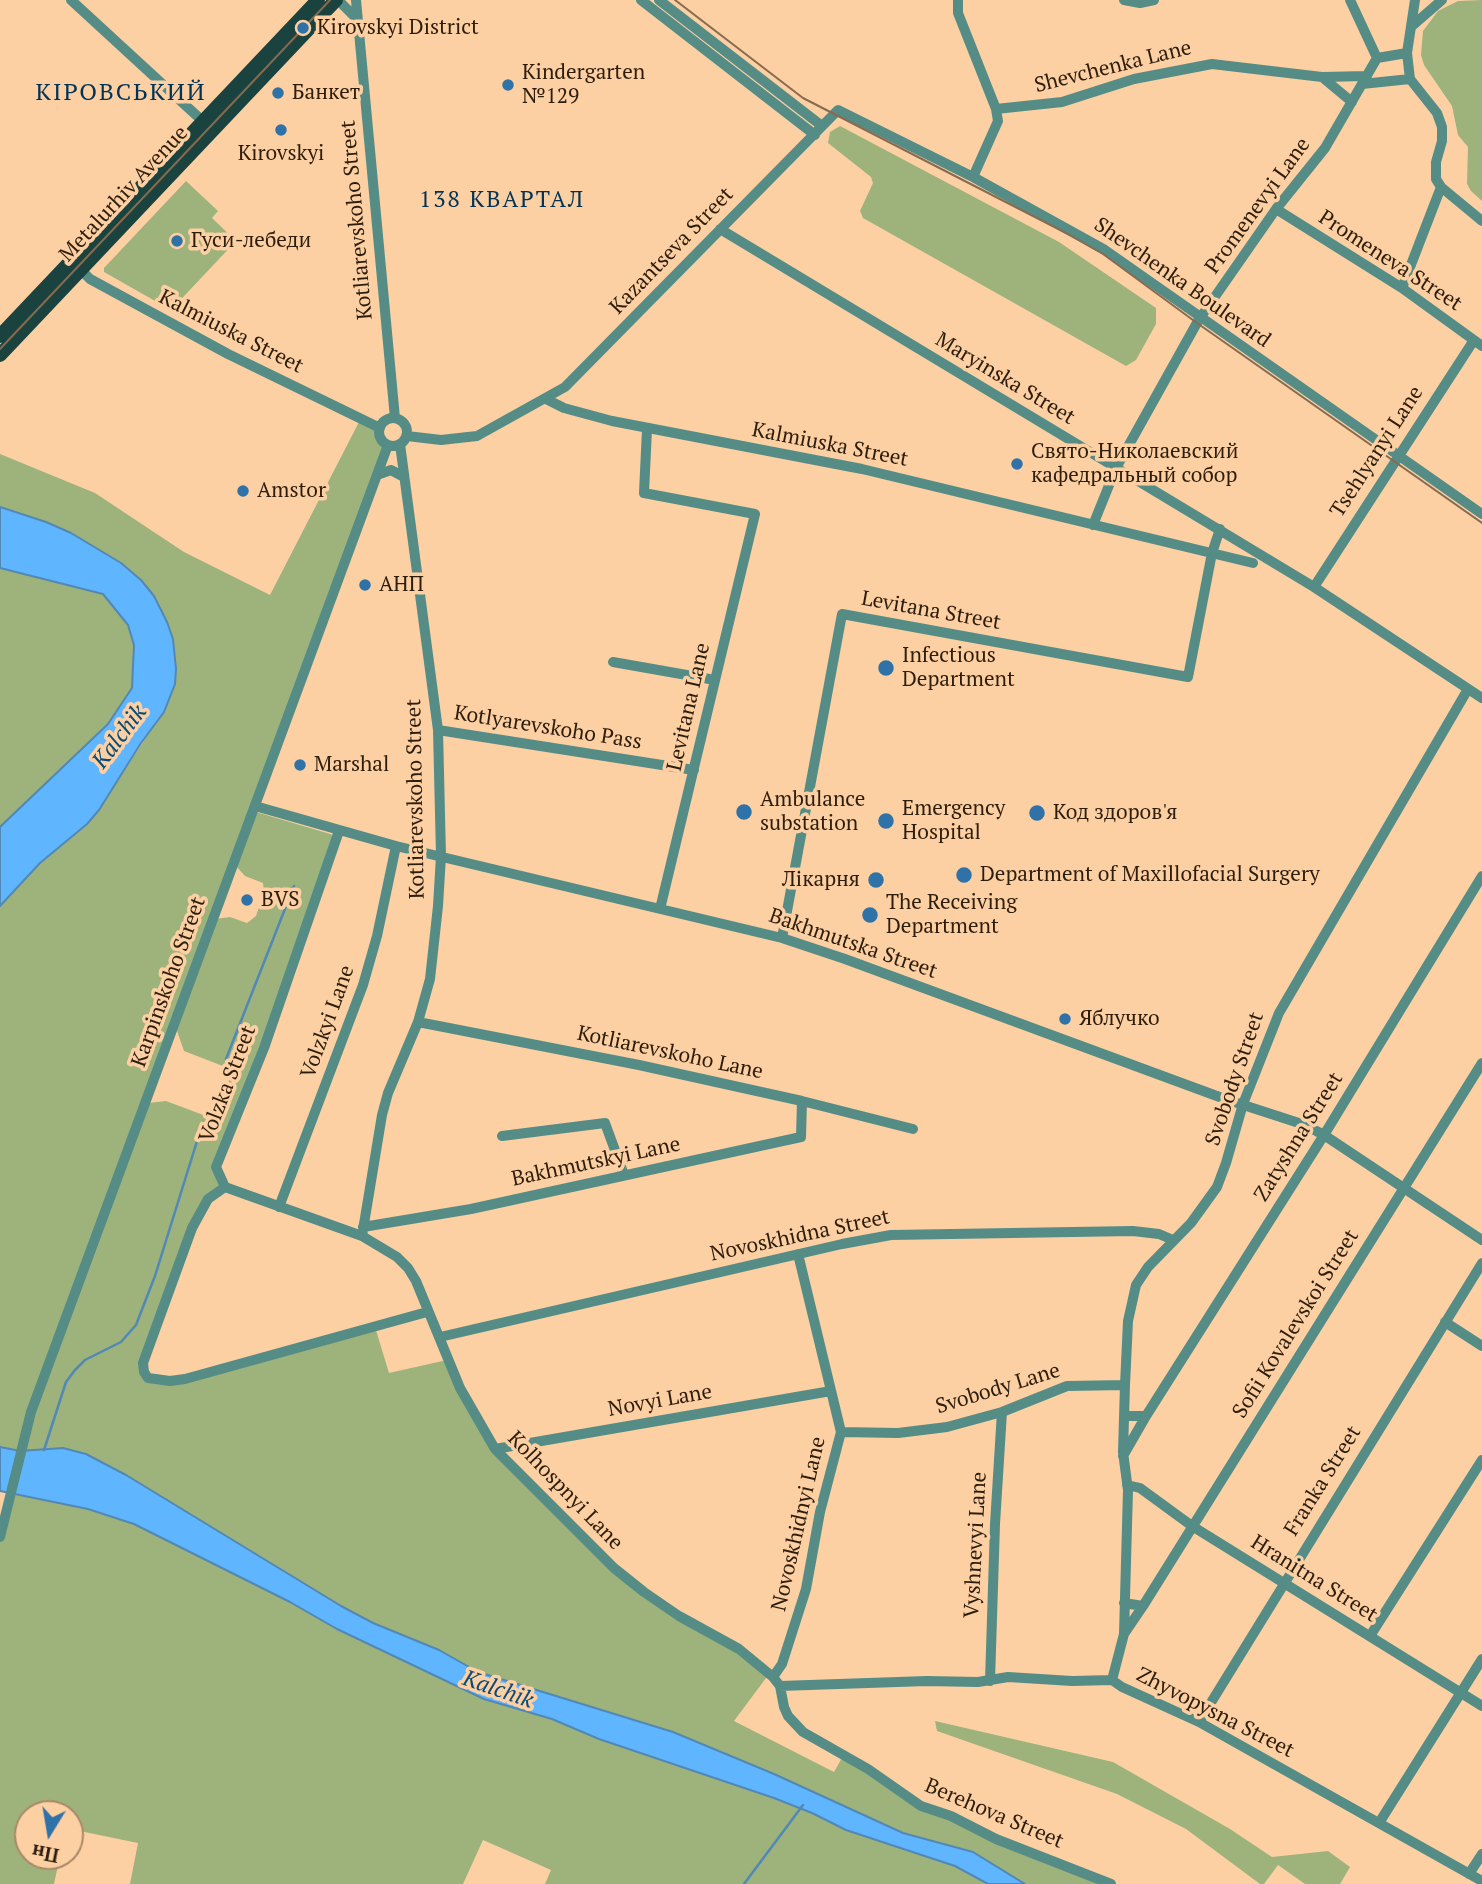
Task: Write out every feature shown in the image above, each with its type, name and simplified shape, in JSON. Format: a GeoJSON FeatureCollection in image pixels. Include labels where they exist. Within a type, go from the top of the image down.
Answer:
{"type":"FeatureCollection","features":[{"type":"Feature","properties":{"kind":"main road","name":"Metalurhiv Avenue"},"geometry":{"type":"LineString","coordinates":[[208,126],[318,0]]}},
{"type":"Feature","properties":{"kind":"main road","name":"Metalurhiv Avenue"},"geometry":{"type":"LineString","coordinates":[[0,355],[76,265],[208,126],[337,0]]}},
{"type":"Feature","properties":{"kind":"main road","name":"Metalurhiv Avenue"},"geometry":{"type":"LineString","coordinates":[[0,336],[76,265]]}},
{"type":"Feature","properties":{"kind":"street"},"geometry":{"type":"LineString","coordinates":[[71,0],[208,126]]}},
{"type":"Feature","properties":{"kind":"street"},"geometry":{"type":"LineString","coordinates":[[337,0],[357,19]]}},
{"type":"Feature","properties":{"kind":"street","name":"Kotliarevskoho Street"},"geometry":{"type":"LineString","coordinates":[[356,0],[395,418]]}},
{"type":"Feature","properties":{"kind":"street"},"geometry":{"type":"LineString","coordinates":[[641,0],[819,131]]}},
{"type":"Feature","properties":{"kind":"street"},"geometry":{"type":"LineString","coordinates":[[659,0],[819,131]]}},
{"type":"Feature","properties":{"kind":"street"},"geometry":{"type":"LineString","coordinates":[[1125,0],[1140,3],[1154,0]]}},
{"type":"Feature","properties":{"kind":"street"},"geometry":{"type":"LineString","coordinates":[[1350,0],[1377,58],[1407,53]]}},
{"type":"Feature","properties":{"kind":"street"},"geometry":{"type":"LineString","coordinates":[[1415,0],[1407,53],[1410,79],[1437,113],[1442,127],[1436,179],[1441,187],[1482,221]]}},
{"type":"Feature","properties":{"kind":"street"},"geometry":{"type":"LineString","coordinates":[[1412,26],[1443,0]]}},
{"type":"Feature","properties":{"kind":"street"},"geometry":{"type":"LineString","coordinates":[[958,7],[998,121],[973,177]]}},
{"type":"Feature","properties":{"kind":"street","name":"Promenevyi Lane"},"geometry":{"type":"LineString","coordinates":[[1093,526],[1116,468],[1200,318],[1276,209],[1325,148],[1377,58]]}},
{"type":"Feature","properties":{"kind":"street","name":"Shevchenka Lane"},"geometry":{"type":"LineString","coordinates":[[996,109],[1062,102],[1134,79],[1197,65],[1226,64],[1364,80],[1410,79]]}},
{"type":"Feature","properties":{"kind":"street"},"geometry":{"type":"LineString","coordinates":[[1322,77],[1352,102]]}},
{"type":"Feature","properties":{"kind":"street","name":"Kazantseva Street"},"geometry":{"type":"LineString","coordinates":[[546,399],[565,387],[838,110],[844,112]]}},
{"type":"Feature","properties":{"kind":"street","name":"Shevchenka Boulevard"},"geometry":{"type":"LineString","coordinates":[[844,112],[973,177],[1105,250],[1482,514]]}},
{"type":"Feature","properties":{"kind":"street"},"geometry":{"type":"LineString","coordinates":[[1402,288],[1441,187]]}},
{"type":"Feature","properties":{"kind":"street","name":"Promeneva Street"},"geometry":{"type":"LineString","coordinates":[[1276,209],[1402,288],[1478,343]]}},
{"type":"Feature","properties":{"kind":"street","name":"Maryinska Street"},"geometry":{"type":"LineString","coordinates":[[720,229],[1220,529],[1314,587],[1482,698]]}},
{"type":"Feature","properties":{"kind":"street","name":"Kalmiuska Street"},"geometry":{"type":"LineString","coordinates":[[76,265],[90,278],[228,354],[380,428]]}},
{"type":"Feature","properties":{"kind":"street","name":"Tsehlyanyi Lane"},"geometry":{"type":"LineString","coordinates":[[1314,587],[1397,456],[1478,343]]}},
{"type":"Feature","properties":{"kind":"street"},"geometry":{"type":"LineString","coordinates":[[398,442],[404,423],[395,418],[386,421],[380,428],[381,439],[398,442],[477,436],[546,399]]}},
{"type":"Feature","properties":{"kind":"street","name":"Kalmiuska Street"},"geometry":{"type":"LineString","coordinates":[[546,399],[564,408],[647,429],[862,469],[1253,563]]}},
{"type":"Feature","properties":{"kind":"street","name":"Levitana Lane"},"geometry":{"type":"LineString","coordinates":[[647,429],[644,493],[755,514],[660,909]]}},
{"type":"Feature","properties":{"kind":"street","name":"Kotliarevskoho Street"},"geometry":{"type":"LineString","coordinates":[[363,1232],[382,1115],[388,1093],[418,1022],[432,965],[441,856],[438,730],[398,442]]}},
{"type":"Feature","properties":{"kind":"street","name":"Karpinskoho Street"},"geometry":{"type":"LineString","coordinates":[[0,1537],[30,1412],[377,475],[398,442]]}},
{"type":"Feature","properties":{"kind":"street"},"geometry":{"type":"LineString","coordinates":[[377,475],[391,470],[404,477]]}},
{"type":"Feature","properties":{"kind":"street","name":"Levitana Street"},"geometry":{"type":"LineString","coordinates":[[782,938],[842,614],[1188,677],[1212,553],[1220,529]]}},
{"type":"Feature","properties":{"kind":"street"},"geometry":{"type":"LineString","coordinates":[[613,662],[715,680]]}},
{"type":"Feature","properties":{"kind":"street","name":"Svobody Street"},"geometry":{"type":"LineString","coordinates":[[1124,1416],[1128,1321],[1134,1292],[1148,1267],[1202,1210],[1217,1186],[1243,1104],[1279,1013],[1468,689]]}},
{"type":"Feature","properties":{"kind":"street","name":"Kotlyarevskoho Pass"},"geometry":{"type":"LineString","coordinates":[[438,730],[694,769]]}},
{"type":"Feature","properties":{"kind":"street","name":"Bakhmutska Street"},"geometry":{"type":"LineString","coordinates":[[254,806],[396,846],[782,938],[845,959],[1288,1118],[1324,1135],[1482,1240]]}},
{"type":"Feature","properties":{"kind":"street","name":"Volzka Street"},"geometry":{"type":"LineString","coordinates":[[225,1187],[216,1167],[264,1048],[339,831]]}},
{"type":"Feature","properties":{"kind":"street","name":"Volzkyi Lane"},"geometry":{"type":"LineString","coordinates":[[279,1207],[363,985],[377,936],[396,846]]}},
{"type":"Feature","properties":{"kind":"street","name":"Zatyshna Street"},"geometry":{"type":"LineString","coordinates":[[1123,1456],[1482,876]]}},
{"type":"Feature","properties":{"kind":"street","name":"Kotliarevskoho Lane"},"geometry":{"type":"LineString","coordinates":[[418,1022],[639,1065],[913,1129]]}},
{"type":"Feature","properties":{"kind":"street","name":"Sofii Kovalevskoi Street"},"geometry":{"type":"LineString","coordinates":[[1112,1680],[1124,1634],[1482,1063]]}},
{"type":"Feature","properties":{"kind":"street","name":"Bakhmutskyi Lane"},"geometry":{"type":"LineString","coordinates":[[363,1232],[801,1137],[802,1101]]}},
{"type":"Feature","properties":{"kind":"street"},"geometry":{"type":"LineString","coordinates":[[502,1136],[605,1123],[624,1175]]}},
{"type":"Feature","properties":{"kind":"street"},"geometry":{"type":"LineString","coordinates":[[225,1187],[208,1199],[192,1228],[143,1363],[148,1378],[170,1381],[185,1379],[427,1312]]}},
{"type":"Feature","properties":{"kind":"street","name":"Kolhospnyi Lane"},"geometry":{"type":"LineString","coordinates":[[225,1187],[279,1207],[363,1232],[397,1257],[416,1281],[460,1388],[495,1449],[614,1568],[679,1616],[739,1649],[776,1682]]}},
{"type":"Feature","properties":{"kind":"street","name":"Novoskhidna Street"},"geometry":{"type":"LineString","coordinates":[[440,1337],[879,1237],[916,1234],[1133,1231],[1159,1234],[1173,1240]]}},
{"type":"Feature","properties":{"kind":"street","name":"Novoskhidnyi Lane"},"geometry":{"type":"LineString","coordinates":[[776,1682],[806,1589],[820,1512],[841,1432],[798,1254]]}},
{"type":"Feature","properties":{"kind":"street","name":"Franka Street"},"geometry":{"type":"LineString","coordinates":[[1199,1722],[1482,1263]]}},
{"type":"Feature","properties":{"kind":"street"},"geometry":{"type":"LineString","coordinates":[[1445,1322],[1482,1346]]}},
{"type":"Feature","properties":{"kind":"street","name":"Svobody Lane"},"geometry":{"type":"LineString","coordinates":[[841,1432],[922,1431],[947,1427],[1002,1412],[1067,1386],[1125,1385]]}},
{"type":"Feature","properties":{"kind":"street","name":"Novyi Lane"},"geometry":{"type":"LineString","coordinates":[[495,1449],[831,1391]]}},
{"type":"Feature","properties":{"kind":"street","name":"Vyshnevyi Lane"},"geometry":{"type":"LineString","coordinates":[[990,1681],[1002,1412]]}},
{"type":"Feature","properties":{"kind":"street"},"geometry":{"type":"LineString","coordinates":[[1124,1634],[1128,1485],[1123,1456],[1124,1416],[1146,1416]]}},
{"type":"Feature","properties":{"kind":"street"},"geometry":{"type":"LineString","coordinates":[[1370,1636],[1482,1460]]}},
{"type":"Feature","properties":{"kind":"street","name":"Hranitna Street"},"geometry":{"type":"LineString","coordinates":[[1128,1485],[1140,1488],[1192,1526],[1482,1706]]}},
{"type":"Feature","properties":{"kind":"street"},"geometry":{"type":"LineString","coordinates":[[1124,1603],[1143,1606]]}},
{"type":"Feature","properties":{"kind":"street"},"geometry":{"type":"LineString","coordinates":[[1380,1823],[1482,1659]]}},
{"type":"Feature","properties":{"kind":"street","name":"Zhyvopysna Street"},"geometry":{"type":"LineString","coordinates":[[776,1682],[990,1681],[1009,1677],[1063,1681],[1112,1680],[1199,1722],[1482,1881]]}},
{"type":"Feature","properties":{"kind":"street","name":"Berehova Street"},"geometry":{"type":"LineString","coordinates":[[776,1682],[788,1716],[803,1732],[868,1769],[921,1806],[959,1819],[996,1839],[1111,1884]]}},
{"type":"Feature","properties":{"kind":"street"},"geometry":{"type":"LineString","coordinates":[[1469,1874],[1482,1854]]}},
{"type":"Feature","properties":{"kind":"green space"},"geometry":{"type":"Polygon","coordinates":[[[1482,0],[1482,201],[1467,184],[1468,147],[1458,135],[1452,106],[1424,65],[1421,55],[1423,31],[1438,11],[1458,1],[1482,0]]]}},
{"type":"Feature","properties":{"kind":"green space"},"geometry":{"type":"Polygon","coordinates":[[[840,126],[1059,242],[1156,308],[1156,324],[1136,360],[1126,366],[863,218],[860,211],[873,183],[871,177],[828,143],[830,132],[840,126]]]}},
{"type":"Feature","properties":{"kind":"green space"},"geometry":{"type":"Polygon","coordinates":[[[186,181],[218,211],[212,218],[236,241],[171,310],[104,272],[104,268],[186,181]]]}},
{"type":"Feature","properties":{"kind":"green space"},"geometry":{"type":"Polygon","coordinates":[[[359,422],[374,429],[376,440],[383,448],[17,1451],[0,1447],[0,906],[40,863],[87,824],[99,810],[152,728],[175,684],[176,669],[173,639],[167,622],[154,596],[141,580],[120,563],[71,533],[0,507],[0,454],[95,493],[184,552],[270,595],[359,422]]]}},
{"type":"Feature","properties":{"kind":"green space"},"geometry":{"type":"Polygon","coordinates":[[[0,568],[103,594],[128,625],[134,645],[132,688],[108,724],[0,827],[0,568]]]}},
{"type":"Feature","properties":{"kind":"green space"},"geometry":{"type":"Polygon","coordinates":[[[256,812],[337,836],[216,1167],[225,1187],[208,1199],[144,1372],[158,1381],[375,1327],[389,1373],[447,1360],[483,1431],[614,1568],[769,1674],[734,1721],[834,1772],[843,1756],[921,1806],[1111,1884],[1025,1884],[973,1852],[903,1833],[774,1774],[673,1732],[478,1672],[439,1650],[373,1623],[341,1606],[126,1475],[86,1454],[63,1448],[23,1451],[29,1427],[148,1103],[166,1101],[214,1119],[233,1070],[184,1051],[176,1028],[216,919],[230,917],[247,923],[256,916],[264,892],[263,883],[245,876],[236,866],[256,812]]]}},
{"type":"Feature","properties":{"kind":"green space"},"geometry":{"type":"Polygon","coordinates":[[[14,1494],[88,1509],[134,1524],[290,1602],[337,1629],[484,1699],[552,1719],[599,1739],[774,1798],[846,1830],[955,1866],[988,1884],[545,1884],[551,1870],[483,1840],[463,1884],[130,1884],[138,1843],[84,1832],[84,1800],[14,1800],[14,1870],[57,1870],[54,1884],[0,1884],[0,1538],[14,1494]]]}},
{"type":"Feature","properties":{"kind":"green space"},"geometry":{"type":"Polygon","coordinates":[[[935,1721],[1113,1762],[1230,1829],[1272,1857],[1328,1851],[1350,1867],[1340,1884],[1305,1884],[1278,1865],[1264,1884],[1260,1884],[1186,1829],[1117,1794],[937,1731],[935,1721]]]}},
{"type":"Feature","properties":{"kind":"water","name":"Kalchik"},"geometry":{"type":"Polygon","coordinates":[[[0,507],[71,533],[121,563],[141,580],[154,596],[167,622],[173,639],[176,669],[175,684],[164,712],[99,810],[87,824],[40,863],[0,906],[0,827],[108,724],[132,688],[134,645],[128,625],[103,594],[0,568],[0,507]]]}},
{"type":"Feature","properties":{"kind":"water","name":"Kalchik"},"geometry":{"type":"Polygon","coordinates":[[[0,1447],[20,1451],[63,1448],[86,1454],[126,1475],[341,1606],[373,1623],[439,1650],[478,1672],[673,1732],[774,1774],[903,1833],[973,1852],[1025,1884],[988,1884],[955,1866],[846,1830],[774,1798],[599,1739],[552,1719],[484,1699],[337,1629],[290,1602],[134,1524],[88,1509],[0,1491],[0,1447]]]}},
{"type":"Feature","properties":{"kind":"waterway"},"geometry":{"type":"LineString","coordinates":[[226,1059],[294,886]]}},
{"type":"Feature","properties":{"kind":"waterway"},"geometry":{"type":"LineString","coordinates":[[44,1450],[66,1382],[85,1360],[121,1342],[136,1325],[155,1276],[203,1122]]}},
{"type":"Feature","properties":{"kind":"waterway"},"geometry":{"type":"LineString","coordinates":[[744,1884],[803,1805]]}},
{"type":"Feature","properties":{"kind":"tram line"},"geometry":{"type":"LineString","coordinates":[[0,349],[330,0]]}},
{"type":"Feature","properties":{"kind":"tram line"},"geometry":{"type":"LineString","coordinates":[[675,0],[803,98],[1103,254],[1482,523]]}},
{"type":"Feature","properties":{"kind":"place","name":"Kirovskyi District"},"geometry":{"type":"Point","coordinates":[303,28]}},
{"type":"Feature","properties":{"kind":"place","name":"Kindergarten №129"},"geometry":{"type":"Point","coordinates":[508,85]}},
{"type":"Feature","properties":{"kind":"place","name":"Банкет"},"geometry":{"type":"Point","coordinates":[278,93]}},
{"type":"Feature","properties":{"kind":"place","name":"Kirovskyi"},"geometry":{"type":"Point","coordinates":[281,130]}},
{"type":"Feature","properties":{"kind":"place","name":"Гуси-лебеди"},"geometry":{"type":"Point","coordinates":[177,241]}},
{"type":"Feature","properties":{"kind":"place","name":"Свято-Николаевский кафедральный собор"},"geometry":{"type":"Point","coordinates":[1017,464]}},
{"type":"Feature","properties":{"kind":"place","name":"Amstor"},"geometry":{"type":"Point","coordinates":[243,491]}},
{"type":"Feature","properties":{"kind":"place","name":"АНП"},"geometry":{"type":"Point","coordinates":[365,585]}},
{"type":"Feature","properties":{"kind":"place","name":"Infectious Department"},"geometry":{"type":"Point","coordinates":[886,668]}},
{"type":"Feature","properties":{"kind":"place","name":"Marshal"},"geometry":{"type":"Point","coordinates":[300,765]}},
{"type":"Feature","properties":{"kind":"place","name":"Ambulance substation"},"geometry":{"type":"Point","coordinates":[744,812]}},
{"type":"Feature","properties":{"kind":"place","name":"Код здоров'я"},"geometry":{"type":"Point","coordinates":[1037,813]}},
{"type":"Feature","properties":{"kind":"place","name":"Emergency Hospital"},"geometry":{"type":"Point","coordinates":[886,821]}},
{"type":"Feature","properties":{"kind":"place","name":"Department of Maxillofacial Surgery"},"geometry":{"type":"Point","coordinates":[964,875]}},
{"type":"Feature","properties":{"kind":"place","name":"Лікарня"},"geometry":{"type":"Point","coordinates":[876,880]}},
{"type":"Feature","properties":{"kind":"place","name":"BVS"},"geometry":{"type":"Point","coordinates":[247,900]}},
{"type":"Feature","properties":{"kind":"place","name":"The Receiving Department"},"geometry":{"type":"Point","coordinates":[870,915]}},
{"type":"Feature","properties":{"kind":"place","name":"Яблучко"},"geometry":{"type":"Point","coordinates":[1065,1019]}},
{"type":"Feature","properties":{"kind":"district","name":"КІРОВСЬКИЙ"},"geometry":{"type":"Point","coordinates":[121,93]}},
{"type":"Feature","properties":{"kind":"district","name":"138 КВАРТАЛ"},"geometry":{"type":"Point","coordinates":[502,200]}}]}
